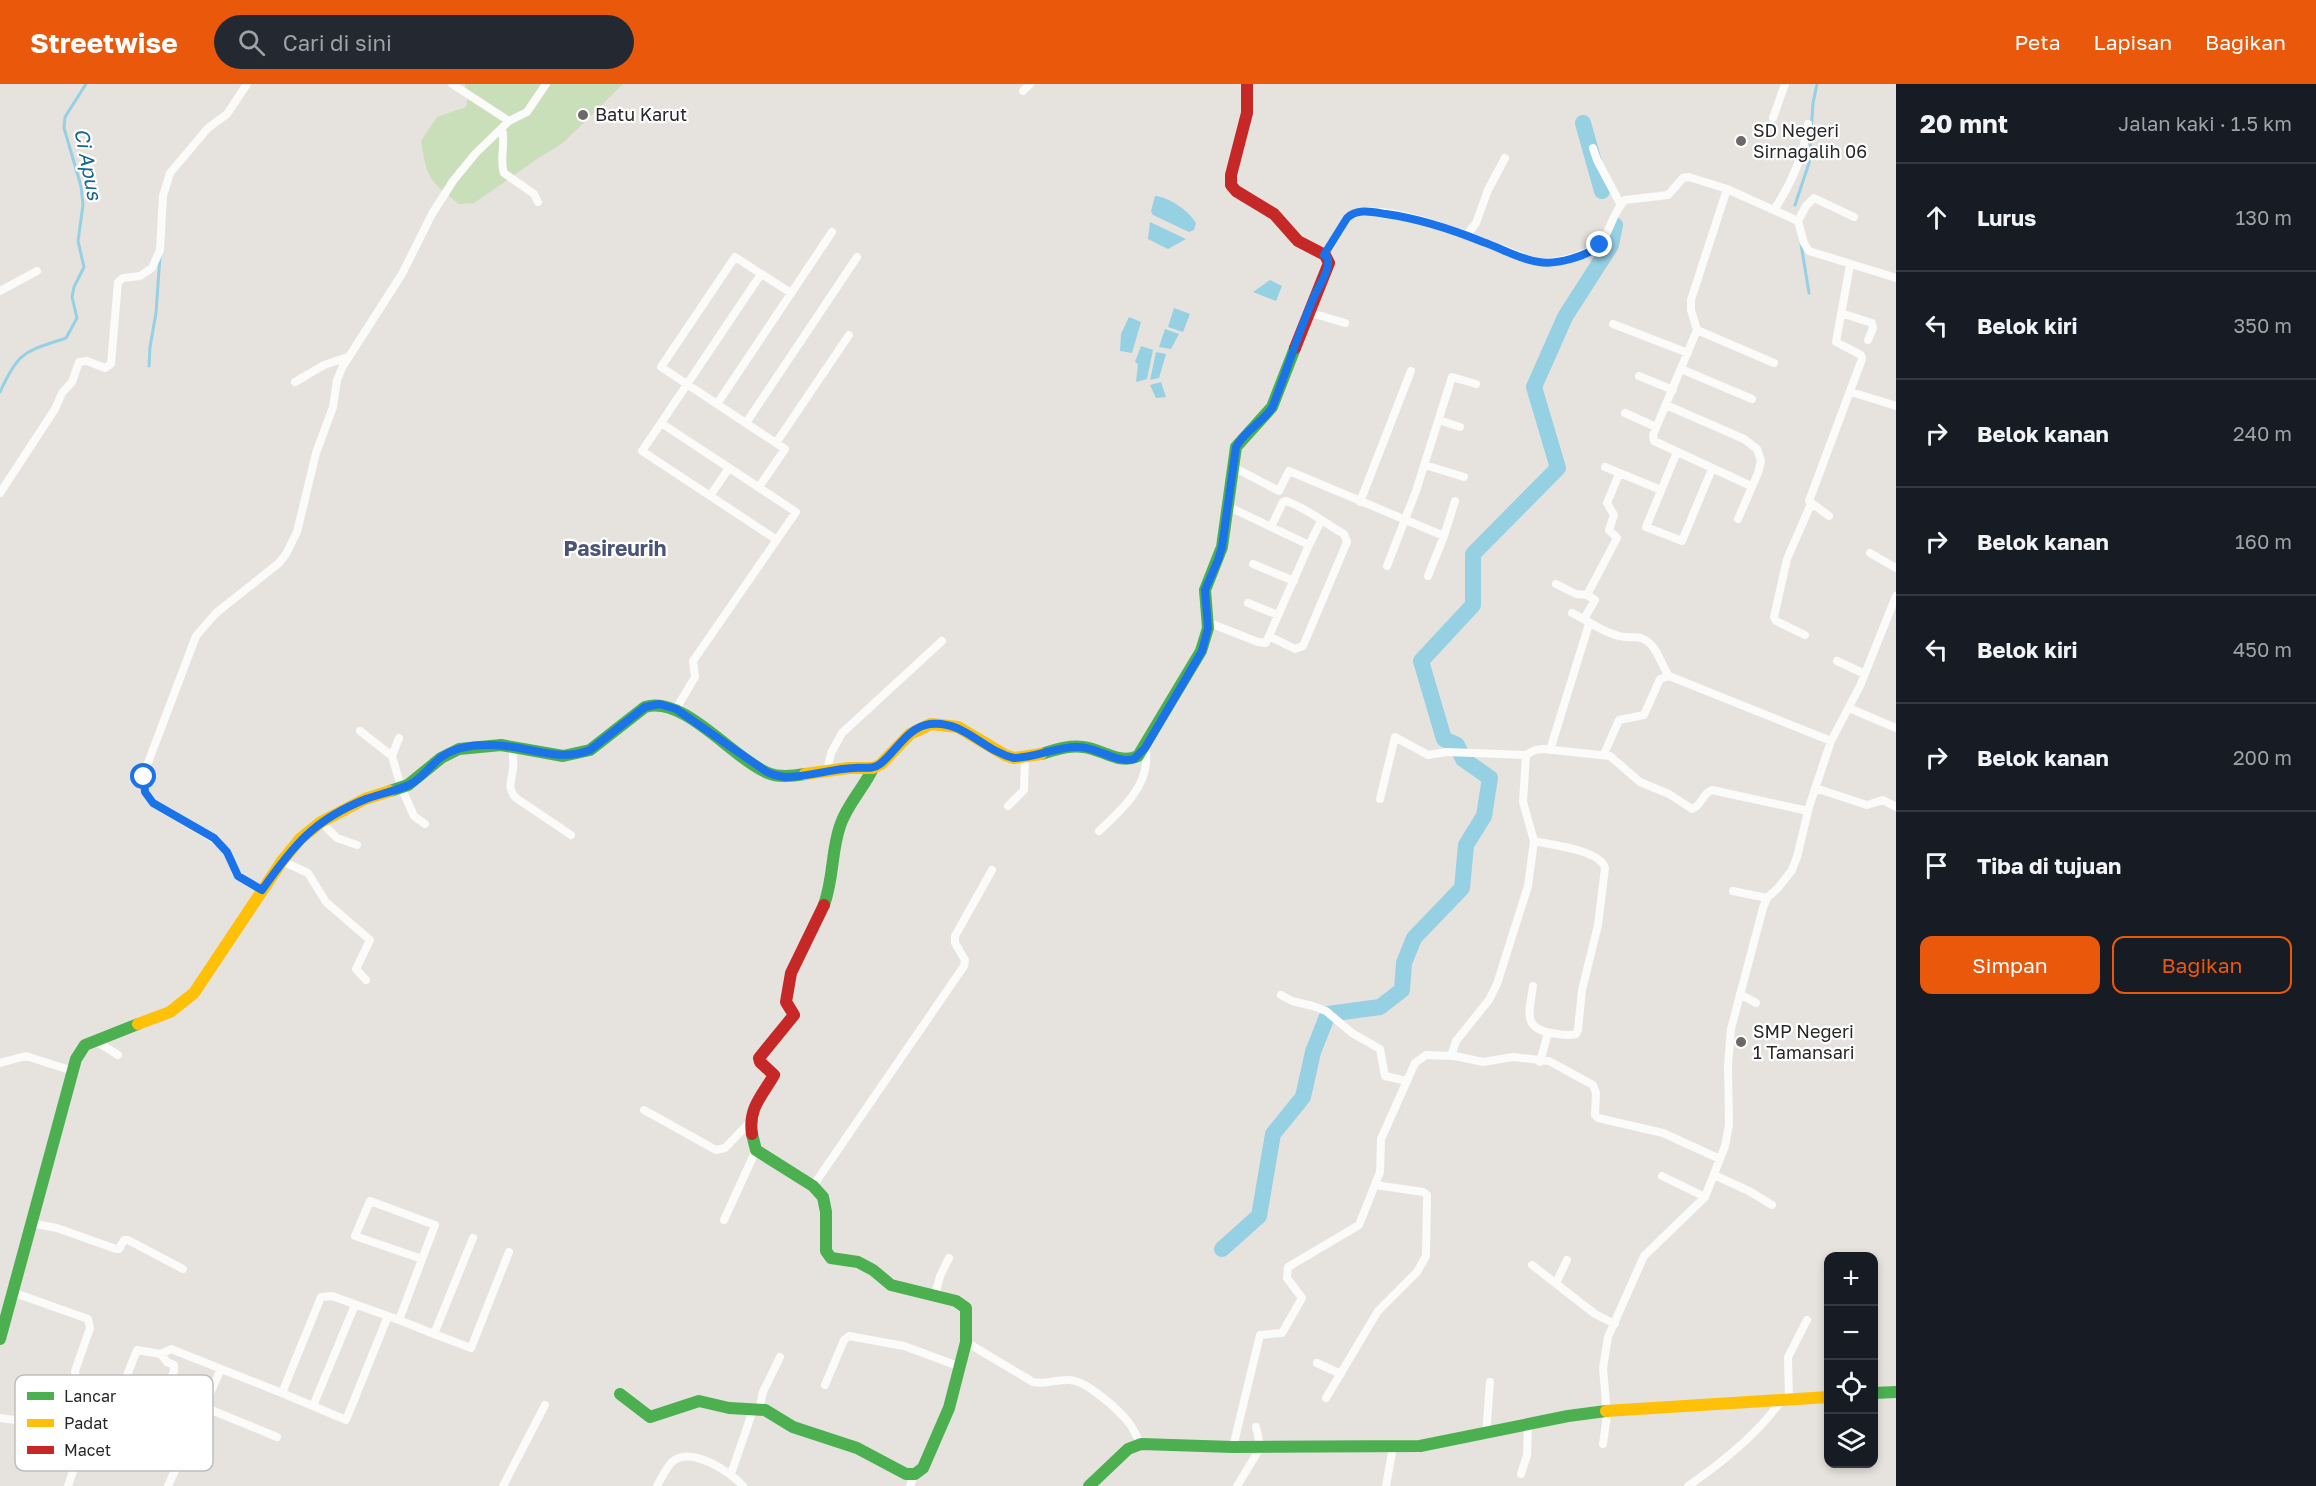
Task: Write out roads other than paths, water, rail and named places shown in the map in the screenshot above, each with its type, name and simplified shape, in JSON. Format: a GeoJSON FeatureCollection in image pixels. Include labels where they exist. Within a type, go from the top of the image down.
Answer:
{"type":"FeatureCollection","features":[{"type":"Feature","properties":{"kind":"street"},"geometry":{"type":"LineString","coordinates":[[0,493],[55,409],[62,393],[72,382],[79,362],[87,361],[105,368],[111,364],[118,282],[123,278],[140,276],[152,268],[158,258],[163,196],[170,173],[208,128],[227,114],[247,84]]}},
{"type":"Feature","properties":{"kind":"street"},"geometry":{"type":"LineString","coordinates":[[452,84],[506,125]]}},
{"type":"Feature","properties":{"kind":"street"},"geometry":{"type":"LineString","coordinates":[[262,890],[238,876],[227,852],[214,838],[153,803],[145,792],[144,777],[195,636],[216,613],[279,563],[291,545],[297,532],[321,437],[335,399],[339,372],[402,274],[432,214],[453,181],[476,154],[506,125],[527,112],[546,84]]}},
{"type":"Feature","properties":{"kind":"street"},"geometry":{"type":"LineString","coordinates":[[1023,91],[1030,84]]}},
{"type":"Feature","properties":{"kind":"street"},"geometry":{"type":"LineString","coordinates":[[0,1339],[30,1222],[82,1047],[94,1040],[170,1012],[187,1000],[282,861],[300,839],[321,822],[365,799],[415,781],[441,758],[459,749],[486,745],[513,746],[563,756],[582,753],[590,750],[645,707],[659,704],[676,709],[774,776],[873,768],[881,764],[910,734],[931,724],[958,728],[1014,758],[1062,748],[1082,747],[1130,760],[1138,756],[1196,662],[1205,642],[1207,622],[1205,590],[1218,560],[1236,447],[1241,438],[1267,416],[1272,408],[1329,263],[1328,258],[1324,255],[1298,242],[1274,214],[1236,191],[1232,185],[1232,174],[1247,113],[1247,84]]}},
{"type":"Feature","properties":{"kind":"street"},"geometry":{"type":"LineString","coordinates":[[1773,118],[1785,84]]}},
{"type":"Feature","properties":{"kind":"street"},"geometry":{"type":"LineString","coordinates":[[1774,210],[1796,172],[1808,124]]}},
{"type":"Feature","properties":{"kind":"street"},"geometry":{"type":"LineString","coordinates":[[506,125],[502,168],[504,173],[534,194],[538,202]]}},
{"type":"Feature","properties":{"kind":"street"},"geometry":{"type":"LineString","coordinates":[[1593,148],[1621,205]]}},
{"type":"Feature","properties":{"kind":"street"},"geometry":{"type":"LineString","coordinates":[[1467,235],[1476,223],[1488,190],[1505,158]]}},
{"type":"Feature","properties":{"kind":"street"},"geometry":{"type":"LineString","coordinates":[[1324,255],[1343,222],[1351,214],[1373,212],[1415,218],[1536,262],[1555,262],[1593,250],[1600,245],[1621,205],[1631,198],[1668,195],[1686,177],[1697,178],[1727,189],[1798,221]]}},
{"type":"Feature","properties":{"kind":"street"},"geometry":{"type":"LineString","coordinates":[[1727,189],[1691,300],[1691,310],[1697,330],[1653,435],[1654,441],[1751,486]]}},
{"type":"Feature","properties":{"kind":"street"},"geometry":{"type":"LineString","coordinates":[[1854,217],[1814,198],[1806,206],[1798,221],[1804,243],[1809,251],[1896,278]]}},
{"type":"Feature","properties":{"kind":"street"},"geometry":{"type":"LineString","coordinates":[[717,404],[832,232]]}},
{"type":"Feature","properties":{"kind":"street"},"geometry":{"type":"LineString","coordinates":[[759,487],[785,449],[661,367],[735,257],[791,293]]}},
{"type":"Feature","properties":{"kind":"street"},"geometry":{"type":"LineString","coordinates":[[746,423],[857,257]]}},
{"type":"Feature","properties":{"kind":"street"},"geometry":{"type":"LineString","coordinates":[[1805,635],[1776,621],[1774,617],[1787,559],[1811,504],[1809,500],[1851,392],[1862,357],[1836,342],[1850,265]]}},
{"type":"Feature","properties":{"kind":"street"},"geometry":{"type":"LineString","coordinates":[[0,291],[37,271]]}},
{"type":"Feature","properties":{"kind":"street"},"geometry":{"type":"LineString","coordinates":[[761,274],[642,451],[777,540]]}},
{"type":"Feature","properties":{"kind":"street"},"geometry":{"type":"LineString","coordinates":[[1308,312],[1345,323]]}},
{"type":"Feature","properties":{"kind":"street"},"geometry":{"type":"LineString","coordinates":[[1840,313],[1872,323],[1873,328],[1868,340]]}},
{"type":"Feature","properties":{"kind":"street"},"geometry":{"type":"LineString","coordinates":[[1613,324],[1688,353]]}},
{"type":"Feature","properties":{"kind":"street"},"geometry":{"type":"LineString","coordinates":[[1697,330],[1774,363]]}},
{"type":"Feature","properties":{"kind":"street"},"geometry":{"type":"LineString","coordinates":[[776,443],[849,335]]}},
{"type":"Feature","properties":{"kind":"street"},"geometry":{"type":"LineString","coordinates":[[295,382],[324,365],[349,357]]}},
{"type":"Feature","properties":{"kind":"street"},"geometry":{"type":"LineString","coordinates":[[1682,369],[1752,399]]}},
{"type":"Feature","properties":{"kind":"street"},"geometry":{"type":"LineString","coordinates":[[1360,502],[1410,371]]}},
{"type":"Feature","properties":{"kind":"street"},"geometry":{"type":"LineString","coordinates":[[1639,376],[1673,390]]}},
{"type":"Feature","properties":{"kind":"street"},"geometry":{"type":"LineString","coordinates":[[1387,566],[1425,465],[1452,377],[1476,384]]}},
{"type":"Feature","properties":{"kind":"street"},"geometry":{"type":"LineString","coordinates":[[1851,392],[1896,406]]}},
{"type":"Feature","properties":{"kind":"street"},"geometry":{"type":"LineString","coordinates":[[1666,405],[1753,444],[1757,449],[1761,461],[1738,519]]}},
{"type":"Feature","properties":{"kind":"street"},"geometry":{"type":"LineString","coordinates":[[1625,413],[1656,427]]}},
{"type":"Feature","properties":{"kind":"street"},"geometry":{"type":"LineString","coordinates":[[1439,420],[1460,427]]}},
{"type":"Feature","properties":{"kind":"street"},"geometry":{"type":"LineString","coordinates":[[662,423],[796,512],[693,661],[695,677],[676,709]]}},
{"type":"Feature","properties":{"kind":"street"},"geometry":{"type":"LineString","coordinates":[[1677,452],[1646,527],[1682,541],[1712,469]]}},
{"type":"Feature","properties":{"kind":"street"},"geometry":{"type":"LineString","coordinates":[[1425,465],[1464,477]]}},
{"type":"Feature","properties":{"kind":"street"},"geometry":{"type":"LineString","coordinates":[[1233,467],[1280,490],[1289,471],[1444,536]]}},
{"type":"Feature","properties":{"kind":"street"},"geometry":{"type":"LineString","coordinates":[[1605,467],[1661,490]]}},
{"type":"Feature","properties":{"kind":"street"},"geometry":{"type":"LineString","coordinates":[[710,496],[729,468]]}},
{"type":"Feature","properties":{"kind":"street"},"geometry":{"type":"LineString","coordinates":[[1587,595],[1617,538],[1609,530],[1614,515],[1607,503],[1619,474]]}},
{"type":"Feature","properties":{"kind":"street"},"geometry":{"type":"LineString","coordinates":[[1269,636],[1300,649],[1347,542],[1344,534],[1310,511],[1286,501],[1283,502],[1271,527]]}},
{"type":"Feature","properties":{"kind":"street"},"geometry":{"type":"LineString","coordinates":[[1428,576],[1455,501]]}},
{"type":"Feature","properties":{"kind":"street"},"geometry":{"type":"LineString","coordinates":[[1811,504],[1829,516]]}},
{"type":"Feature","properties":{"kind":"street"},"geometry":{"type":"LineString","coordinates":[[1227,506],[1309,545]]}},
{"type":"Feature","properties":{"kind":"street"},"geometry":{"type":"LineString","coordinates":[[1207,622],[1264,644],[1322,521]]}},
{"type":"Feature","properties":{"kind":"street"},"geometry":{"type":"LineString","coordinates":[[1870,553],[1896,568]]}},
{"type":"Feature","properties":{"kind":"street"},"geometry":{"type":"LineString","coordinates":[[1253,564],[1294,581]]}},
{"type":"Feature","properties":{"kind":"street"},"geometry":{"type":"LineString","coordinates":[[1550,750],[1594,600],[1587,595],[1576,594],[1556,584]]}},
{"type":"Feature","properties":{"kind":"street"},"geometry":{"type":"LineString","coordinates":[[1603,1444],[1606,1411],[1604,1351],[1608,1337],[1644,1256],[1705,1197],[1714,1175],[1725,1146],[1729,1125],[1728,1065],[1731,1029],[1767,898],[1779,888],[1792,870],[1831,741],[1866,674],[1896,596]]}},
{"type":"Feature","properties":{"kind":"street"},"geometry":{"type":"LineString","coordinates":[[1248,603],[1278,615]]}},
{"type":"Feature","properties":{"kind":"street"},"geometry":{"type":"LineString","coordinates":[[1572,613],[1620,637],[1640,636],[1653,646],[1659,662],[1669,676],[1831,741]]}},
{"type":"Feature","properties":{"kind":"street"},"geometry":{"type":"LineString","coordinates":[[827,771],[831,753],[842,733],[942,641]]}},
{"type":"Feature","properties":{"kind":"street"},"geometry":{"type":"LineString","coordinates":[[1837,661],[1866,674]]}},
{"type":"Feature","properties":{"kind":"street"},"geometry":{"type":"LineString","coordinates":[[1604,754],[1619,720],[1644,715],[1660,680],[1669,676]]}},
{"type":"Feature","properties":{"kind":"street"},"geometry":{"type":"LineString","coordinates":[[1849,708],[1896,728]]}},
{"type":"Feature","properties":{"kind":"street"},"geometry":{"type":"LineString","coordinates":[[360,731],[392,756],[401,787],[414,816],[425,824]]}},
{"type":"Feature","properties":{"kind":"street"},"geometry":{"type":"LineString","coordinates":[[1380,799],[1395,737],[1428,755],[1467,752],[1506,756],[1526,755],[1535,750],[1604,754],[1620,763],[1640,782],[1669,794],[1692,809],[1706,793],[1712,790],[1808,811]]}},
{"type":"Feature","properties":{"kind":"street"},"geometry":{"type":"LineString","coordinates":[[392,756],[399,738]]}},
{"type":"Feature","properties":{"kind":"street"},"geometry":{"type":"LineString","coordinates":[[513,746],[513,768],[509,785],[511,792],[516,798],[571,835]]}},
{"type":"Feature","properties":{"kind":"street"},"geometry":{"type":"LineString","coordinates":[[1099,831],[1136,791],[1147,764],[1145,748]]}},
{"type":"Feature","properties":{"kind":"street"},"geometry":{"type":"LineString","coordinates":[[1455,1056],[1452,1053],[1456,1041],[1489,1000],[1497,984],[1528,886],[1534,841],[1523,802],[1526,755]]}},
{"type":"Feature","properties":{"kind":"street"},"geometry":{"type":"LineString","coordinates":[[1008,806],[1024,789],[1025,757]]}},
{"type":"Feature","properties":{"kind":"street"},"geometry":{"type":"LineString","coordinates":[[644,1110],[716,1150],[725,1148],[749,1123],[756,1102],[774,1075],[760,1062],[759,1058],[794,1015],[786,1002],[786,995],[802,948],[830,890],[837,833],[842,818],[873,768]]}},
{"type":"Feature","properties":{"kind":"street"},"geometry":{"type":"LineString","coordinates":[[1815,788],[1867,805],[1883,800],[1896,807]]}},
{"type":"Feature","properties":{"kind":"street"},"geometry":{"type":"LineString","coordinates":[[321,822],[337,838],[357,845]]}},
{"type":"Feature","properties":{"kind":"street"},"geometry":{"type":"LineString","coordinates":[[1533,986],[1529,1016],[1530,1022],[1537,1030],[1548,1033],[1576,1034],[1582,990],[1598,925],[1605,868],[1604,862],[1592,855],[1534,841]]}},
{"type":"Feature","properties":{"kind":"street"},"geometry":{"type":"LineString","coordinates":[[282,861],[308,873],[326,902],[370,940],[356,969],[366,980]]}},
{"type":"Feature","properties":{"kind":"street"},"geometry":{"type":"LineString","coordinates":[[813,1186],[964,966],[965,960],[955,943],[955,936],[992,870]]}},
{"type":"Feature","properties":{"kind":"street"},"geometry":{"type":"LineString","coordinates":[[1733,891],[1767,898]]}},
{"type":"Feature","properties":{"kind":"street"},"geometry":{"type":"LineString","coordinates":[[1740,994],[1756,1003]]}},
{"type":"Feature","properties":{"kind":"street"},"geometry":{"type":"LineString","coordinates":[[1281,995],[1292,1001],[1313,1005],[1329,1013],[1352,1033],[1380,1049],[1385,1076],[1407,1082]]}},
{"type":"Feature","properties":{"kind":"street"},"geometry":{"type":"LineString","coordinates":[[1540,1062],[1548,1033]]}},
{"type":"Feature","properties":{"kind":"street"},"geometry":{"type":"LineString","coordinates":[[94,1040],[118,1055]]}},
{"type":"Feature","properties":{"kind":"street"},"geometry":{"type":"LineString","coordinates":[[0,1063],[26,1056],[73,1071]]}},
{"type":"Feature","properties":{"kind":"street"},"geometry":{"type":"LineString","coordinates":[[1233,1447],[1260,1335],[1282,1333],[1301,1301],[1301,1294],[1287,1278],[1288,1267],[1358,1228],[1381,1167],[1381,1139],[1415,1063],[1421,1056],[1455,1056],[1483,1062],[1513,1057],[1540,1062],[1549,1061],[1593,1085],[1596,1093],[1595,1115],[1598,1118],[1662,1133],[1720,1159]]}},
{"type":"Feature","properties":{"kind":"street"},"geometry":{"type":"LineString","coordinates":[[724,1220],[756,1150],[749,1123]]}},
{"type":"Feature","properties":{"kind":"street"},"geometry":{"type":"LineString","coordinates":[[620,1394],[650,1416],[699,1401],[769,1411],[794,1427],[857,1448],[913,1480],[923,1468],[946,1417],[966,1342],[966,1308],[956,1301],[891,1285],[873,1270],[858,1262],[831,1258],[826,1251],[826,1212],[823,1197],[813,1186],[756,1150]]}},
{"type":"Feature","properties":{"kind":"street"},"geometry":{"type":"LineString","coordinates":[[1714,1175],[1749,1191],[1772,1205]]}},
{"type":"Feature","properties":{"kind":"street"},"geometry":{"type":"LineString","coordinates":[[1662,1176],[1705,1197]]}},
{"type":"Feature","properties":{"kind":"street"},"geometry":{"type":"LineString","coordinates":[[1326,1398],[1378,1311],[1417,1272],[1427,1253],[1427,1195],[1423,1192],[1375,1185]]}},
{"type":"Feature","properties":{"kind":"street"},"geometry":{"type":"LineString","coordinates":[[399,1320],[435,1225],[370,1201],[355,1236],[422,1259]]}},
{"type":"Feature","properties":{"kind":"street"},"geometry":{"type":"LineString","coordinates":[[30,1222],[57,1228],[117,1249],[127,1239],[183,1269]]}},
{"type":"Feature","properties":{"kind":"street"},"geometry":{"type":"LineString","coordinates":[[434,1334],[473,1239]]}},
{"type":"Feature","properties":{"kind":"street"},"geometry":{"type":"LineString","coordinates":[[282,1393],[321,1297],[332,1296],[471,1348],[509,1252]]}},
{"type":"Feature","properties":{"kind":"street"},"geometry":{"type":"LineString","coordinates":[[935,1295],[940,1276],[949,1258]]}},
{"type":"Feature","properties":{"kind":"street"},"geometry":{"type":"LineString","coordinates":[[1556,1283],[1567,1260]]}},
{"type":"Feature","properties":{"kind":"street"},"geometry":{"type":"LineString","coordinates":[[1532,1265],[1595,1314],[1615,1324]]}},
{"type":"Feature","properties":{"kind":"street"},"geometry":{"type":"LineString","coordinates":[[12,1292],[88,1319],[90,1328],[75,1371],[76,1375]]}},
{"type":"Feature","properties":{"kind":"street"},"geometry":{"type":"LineString","coordinates":[[313,1406],[355,1305]]}},
{"type":"Feature","properties":{"kind":"street"},"geometry":{"type":"LineString","coordinates":[[127,1375],[137,1350],[161,1354],[171,1349],[346,1420],[388,1316]]}},
{"type":"Feature","properties":{"kind":"street"},"geometry":{"type":"LineString","coordinates":[[1688,1486],[1719,1465],[1756,1432],[1785,1400],[1788,1357],[1807,1320]]}},
{"type":"Feature","properties":{"kind":"street"},"geometry":{"type":"LineString","coordinates":[[825,1385],[847,1337],[914,1349],[958,1366]]}},
{"type":"Feature","properties":{"kind":"street"},"geometry":{"type":"LineString","coordinates":[[966,1342],[1033,1382],[1045,1384],[1069,1380],[1080,1383],[1107,1401],[1125,1418],[1141,1444]]}},
{"type":"Feature","properties":{"kind":"street"},"geometry":{"type":"LineString","coordinates":[[172,1375],[181,1353]]}},
{"type":"Feature","properties":{"kind":"street"},"geometry":{"type":"LineString","coordinates":[[161,1354],[167,1362],[174,1365],[174,1371]]}},
{"type":"Feature","properties":{"kind":"street"},"geometry":{"type":"LineString","coordinates":[[731,1474],[763,1392],[780,1357]]}},
{"type":"Feature","properties":{"kind":"street"},"geometry":{"type":"LineString","coordinates":[[1317,1363],[1341,1374]]}},
{"type":"Feature","properties":{"kind":"street"},"geometry":{"type":"LineString","coordinates":[[213,1387],[221,1369]]}},
{"type":"Feature","properties":{"kind":"street"},"geometry":{"type":"LineString","coordinates":[[1486,1435],[1490,1382]]}},
{"type":"Feature","properties":{"kind":"street"},"geometry":{"type":"LineString","coordinates":[[1878,1393],[1896,1392]]}},
{"type":"Feature","properties":{"kind":"street"},"geometry":{"type":"LineString","coordinates":[[1089,1486],[1128,1449],[1141,1444],[1233,1447],[1261,1445],[1420,1446],[1606,1411],[1824,1397]]}},
{"type":"Feature","properties":{"kind":"street"},"geometry":{"type":"LineString","coordinates":[[503,1486],[545,1405]]}},
{"type":"Feature","properties":{"kind":"street"},"geometry":{"type":"LineString","coordinates":[[213,1411],[277,1437]]}},
{"type":"Feature","properties":{"kind":"street"},"geometry":{"type":"LineString","coordinates":[[0,1418],[15,1420]]}},
{"type":"Feature","properties":{"kind":"street"},"geometry":{"type":"LineString","coordinates":[[1521,1474],[1527,1455],[1528,1425]]}},
{"type":"Feature","properties":{"kind":"street"},"geometry":{"type":"LineString","coordinates":[[1237,1486],[1261,1445],[1256,1427]]}},
{"type":"Feature","properties":{"kind":"street"},"geometry":{"type":"LineString","coordinates":[[1386,1486],[1393,1447]]}},
{"type":"Feature","properties":{"kind":"street"},"geometry":{"type":"LineString","coordinates":[[657,1486],[672,1462],[680,1457],[695,1457],[731,1474],[743,1486]]}},
{"type":"Feature","properties":{"kind":"street"},"geometry":{"type":"LineString","coordinates":[[68,1486],[73,1471]]}},
{"type":"Feature","properties":{"kind":"street"},"geometry":{"type":"LineString","coordinates":[[168,1486],[175,1471]]}},
{"type":"Feature","properties":{"kind":"water"},"geometry":{"type":"Polygon","coordinates":[[[1155,196],[1184,209],[1196,223],[1194,230],[1189,232],[1153,215],[1151,211],[1155,196]]]}},
{"type":"Feature","properties":{"kind":"water"},"geometry":{"type":"Polygon","coordinates":[[[1150,222],[1186,239],[1168,249],[1148,239],[1150,222]]]}},
{"type":"Feature","properties":{"kind":"water"},"geometry":{"type":"Polygon","coordinates":[[[1270,280],[1282,286],[1276,301],[1253,292],[1270,280]]]}},
{"type":"Feature","properties":{"kind":"water"},"geometry":{"type":"Polygon","coordinates":[[[1174,308],[1190,314],[1183,332],[1168,327],[1174,308]]]}},
{"type":"Feature","properties":{"kind":"water"},"geometry":{"type":"Polygon","coordinates":[[[1129,317],[1141,322],[1132,353],[1120,351],[1121,334],[1129,317]]]}},
{"type":"Feature","properties":{"kind":"water"},"geometry":{"type":"Polygon","coordinates":[[[1165,329],[1179,334],[1171,349],[1159,347],[1165,329]]]}},
{"type":"Feature","properties":{"kind":"water"},"geometry":{"type":"Polygon","coordinates":[[[1141,346],[1153,350],[1147,379],[1136,382],[1138,364],[1135,362],[1141,346]]]}},
{"type":"Feature","properties":{"kind":"water"},"geometry":{"type":"Polygon","coordinates":[[[1156,352],[1166,354],[1159,378],[1150,380],[1156,352]]]}},
{"type":"Feature","properties":{"kind":"water"},"geometry":{"type":"Polygon","coordinates":[[[1161,382],[1166,397],[1156,398],[1150,385],[1161,382]]]}},
{"type":"Feature","properties":{"kind":"waterway","name":"Ci Apus"},"geometry":{"type":"LineString","coordinates":[[0,392],[18,360],[32,350],[66,338],[77,318],[72,297],[74,287],[84,267],[78,241],[83,205],[81,186],[64,128],[65,117],[86,84]]}},
{"type":"Feature","properties":{"kind":"waterway"},"geometry":{"type":"LineString","coordinates":[[1795,205],[1809,163],[1813,103],[1817,84]]}},
{"type":"Feature","properties":{"kind":"waterway"},"geometry":{"type":"LineString","coordinates":[[1583,123],[1602,191]]}},
{"type":"Feature","properties":{"kind":"waterway"},"geometry":{"type":"LineString","coordinates":[[1222,1249],[1259,1216],[1273,1134],[1303,1097],[1313,1052],[1328,1014],[1380,1007],[1402,990],[1404,963],[1414,938],[1462,888],[1466,845],[1484,816],[1490,778],[1463,759],[1457,745],[1444,739],[1421,661],[1473,605],[1473,554],[1558,468],[1534,387],[1565,317],[1611,245],[1615,225]]}},
{"type":"Feature","properties":{"kind":"waterway"},"geometry":{"type":"LineString","coordinates":[[1801,244],[1809,293]]}},
{"type":"Feature","properties":{"kind":"waterway"},"geometry":{"type":"LineString","coordinates":[[149,366],[160,256]]}},
{"type":"Feature","properties":{"kind":"place","name":"Batu Karut"},"geometry":{"type":"Point","coordinates":[583,115]}},
{"type":"Feature","properties":{"kind":"place","name":"SD Negeri Sirnagalih 06"},"geometry":{"type":"Point","coordinates":[1741,141]}},
{"type":"Feature","properties":{"kind":"place","name":"SMP Negeri 1 Tamansari"},"geometry":{"type":"Point","coordinates":[1741,1042]}},
{"type":"Feature","properties":{"kind":"district","name":"Pasireurih"},"geometry":{"type":"Point","coordinates":[615,549]}}]}
